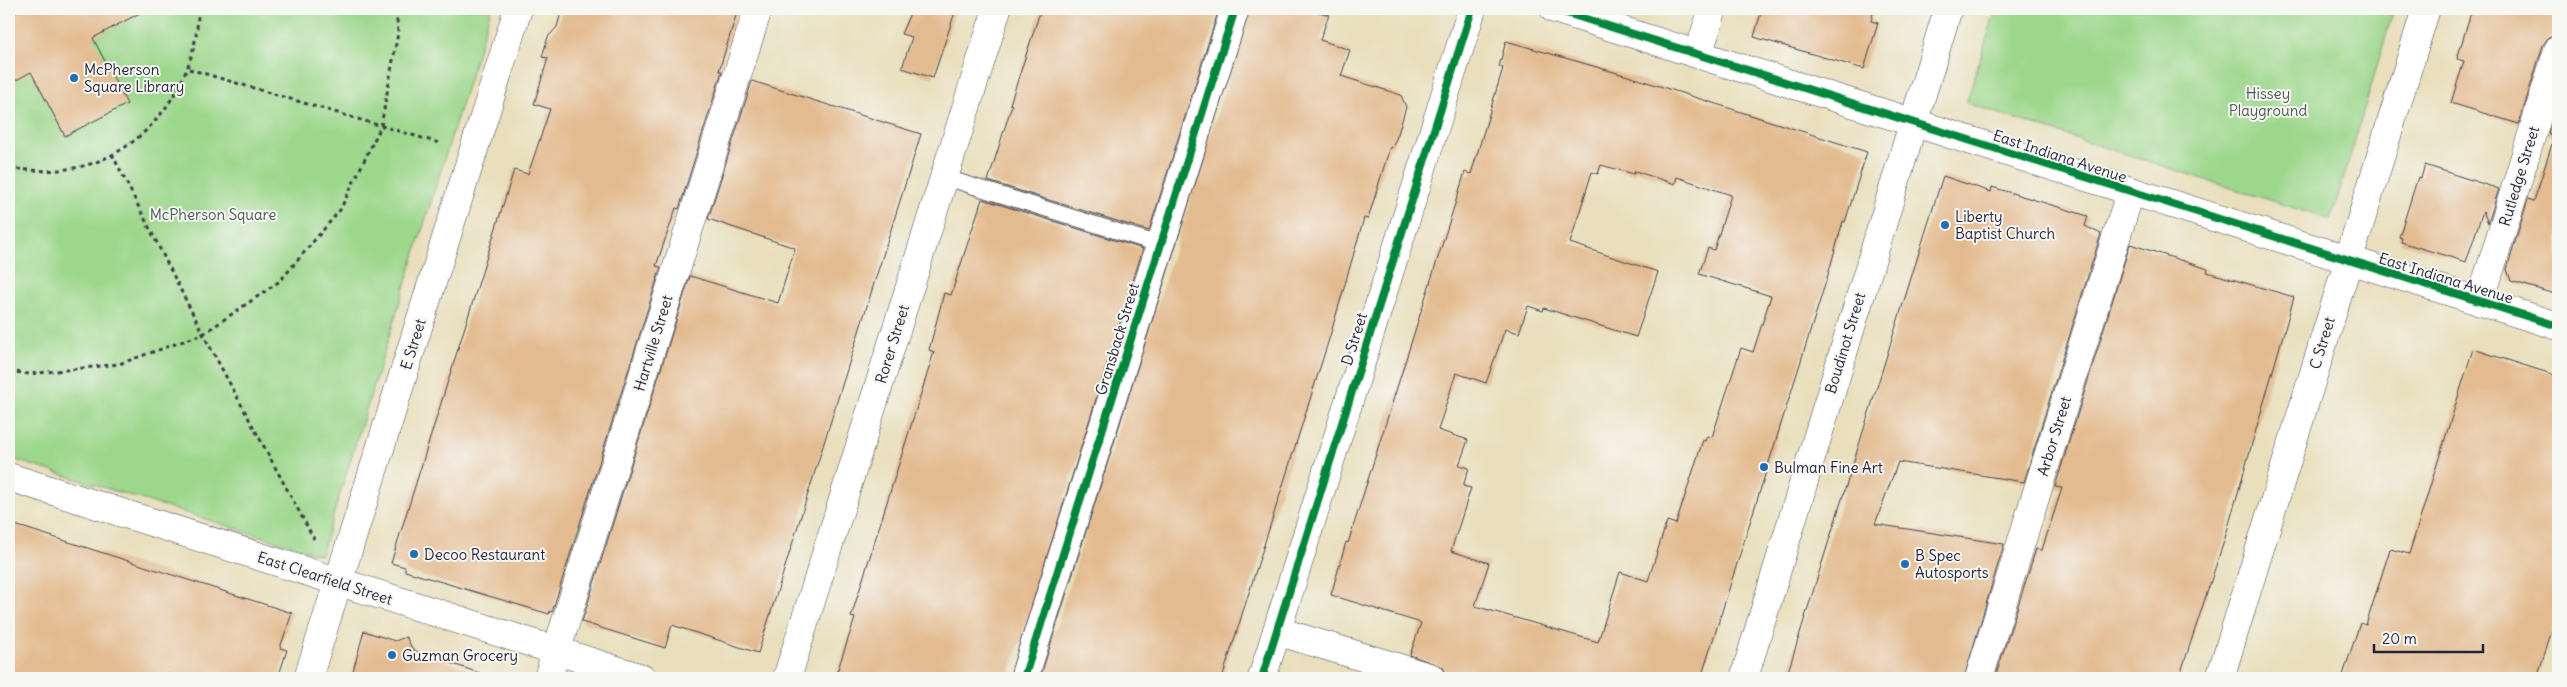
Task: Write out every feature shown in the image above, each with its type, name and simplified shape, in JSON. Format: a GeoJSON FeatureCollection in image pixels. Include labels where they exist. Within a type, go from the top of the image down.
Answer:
{"type":"FeatureCollection","features":[{"type":"Feature","properties":{"kind":"street","name":"E Street"},"geometry":{"type":"LineString","coordinates":[[308,678],[518,9]]}},
{"type":"Feature","properties":{"kind":"street","name":"Hartville Street"},"geometry":{"type":"LineString","coordinates":[[548,678],[758,9]]}},
{"type":"Feature","properties":{"kind":"street","name":"Rorer Street"},"geometry":{"type":"LineString","coordinates":[[786,678],[996,9]]}},
{"type":"Feature","properties":{"kind":"street","name":"Gransback Street"},"geometry":{"type":"LineString","coordinates":[[1024,678],[1235,9]]}},
{"type":"Feature","properties":{"kind":"street","name":"D Street"},"geometry":{"type":"LineString","coordinates":[[1262,678],[1472,9]]}},
{"type":"Feature","properties":{"kind":"street","name":"East Indiana Avenue"},"geometry":{"type":"LineString","coordinates":[[1554,9],[1912,122],[2130,194],[2558,326]]}},
{"type":"Feature","properties":{"kind":"street"},"geometry":{"type":"LineString","coordinates":[[1698,54],[1713,9]]}},
{"type":"Feature","properties":{"kind":"street","name":"Boudinot Street"},"geometry":{"type":"LineString","coordinates":[[1744,678],[1948,9]]}},
{"type":"Feature","properties":{"kind":"street","name":"C Street"},"geometry":{"type":"LineString","coordinates":[[2220,678],[2426,9]]}},
{"type":"Feature","properties":{"kind":"street","name":"Rutledge Street"},"geometry":{"type":"LineString","coordinates":[[2480,302],[2558,50]]}},
{"type":"Feature","properties":{"kind":"street","name":"Arbor Street"},"geometry":{"type":"LineString","coordinates":[[1979,678],[2130,194]]}},
{"type":"Feature","properties":{"kind":"street","name":"East Clearfield Street"},"geometry":{"type":"LineString","coordinates":[[9,477],[642,678]]}},
{"type":"Feature","properties":{"kind":"street"},"geometry":{"type":"LineString","coordinates":[[1277,631],[1432,678]]}},
{"type":"Feature","properties":{"kind":"lane"},"geometry":{"type":"LineString","coordinates":[[944,177],[1161,245]]}},
{"type":"Feature","properties":{"kind":"path"},"geometry":{"type":"LineString","coordinates":[[9,168],[36,172],[75,168],[112,154],[144,132],[170,103],[189,69],[199,28],[198,9]]}},
{"type":"Feature","properties":{"kind":"path"},"geometry":{"type":"LineString","coordinates":[[9,371],[29,374],[119,364],[203,334],[280,281],[340,210],[380,126],[398,33],[396,9]]}},
{"type":"Feature","properties":{"kind":"path"},"geometry":{"type":"LineString","coordinates":[[189,69],[439,142]]}},
{"type":"Feature","properties":{"kind":"path"},"geometry":{"type":"LineString","coordinates":[[112,154],[203,334],[315,540]]}},
{"type":"Feature","properties":{"kind":"path"},"geometry":{"type":"LineString","coordinates":[[315,540],[318,531]]}},
{"type":"Feature","properties":{"kind":"path"},"geometry":{"type":"LineString","coordinates":[[306,538],[315,540]]}},
{"type":"Feature","properties":{"kind":"green space","name":"McPherson Square"},"geometry":{"type":"Polygon","coordinates":[[[9,9],[491,9],[321,555],[9,458],[9,9]]]}},
{"type":"Feature","properties":{"kind":"green space","name":"Hissey Playground"},"geometry":{"type":"Polygon","coordinates":[[[1996,9],[2394,9],[2331,220],[1966,103],[1996,9]]]}},
{"type":"Feature","properties":{"kind":"building","name":"McPherson Square Library"},"geometry":{"type":"Polygon","coordinates":[[[9,9],[147,9],[93,38],[127,104],[65,136],[31,72],[9,84],[9,9]]]}},
{"type":"Feature","properties":{"kind":"building"},"geometry":{"type":"Polygon","coordinates":[[[562,9],[738,9],[719,71],[722,71],[679,209],[676,208],[656,266],[661,267],[552,612],[550,611],[549,614],[405,571],[405,567],[391,563],[514,170],[528,174],[550,109],[534,104],[548,58],[542,57],[548,37],[557,27],[562,9]]]}},
{"type":"Feature","properties":{"kind":"building"},"geometry":{"type":"Polygon","coordinates":[[[912,9],[956,9],[933,78],[902,68],[912,37],[901,34],[912,9]]]}},
{"type":"Feature","properties":{"kind":"building"},"geometry":{"type":"Polygon","coordinates":[[[1041,9],[1219,9],[1149,231],[988,181],[1012,105],[1010,104],[1041,9]]]}},
{"type":"Feature","properties":{"kind":"building"},"geometry":{"type":"Polygon","coordinates":[[[1250,9],[1310,9],[1329,15],[1320,40],[1350,50],[1341,76],[1401,95],[1406,107],[1398,134],[1392,148],[1390,147],[1368,219],[1364,218],[1330,336],[1222,678],[1040,678],[1250,9]]]}},
{"type":"Feature","properties":{"kind":"building"},"geometry":{"type":"Polygon","coordinates":[[[1762,9],[1874,9],[1871,21],[1878,23],[1864,69],[1754,37],[1762,9]]]}},
{"type":"Feature","properties":{"kind":"building"},"geometry":{"type":"Polygon","coordinates":[[[2472,9],[2530,9],[2558,13],[2558,35],[2548,38],[2543,45],[2519,124],[2451,103],[2464,61],[2457,59],[2472,9]]]}},
{"type":"Feature","properties":{"kind":"building"},"geometry":{"type":"Polygon","coordinates":[[[1506,41],[1628,76],[1867,152],[1845,222],[1843,221],[1828,275],[1701,678],[1447,678],[1443,667],[1410,655],[1421,623],[1331,595],[1346,542],[1348,543],[1465,172],[1471,174],[1503,68],[1499,67],[1506,41]],[[1601,165],[1598,174],[1592,172],[1570,243],[1658,272],[1636,337],[1544,308],[1543,311],[1528,306],[1519,333],[1505,329],[1486,383],[1456,373],[1438,430],[1468,440],[1459,465],[1469,468],[1463,486],[1471,488],[1451,551],[1489,563],[1475,606],[1598,642],[1620,572],[1648,581],[1667,521],[1676,524],[1703,440],[1705,441],[1707,436],[1712,437],[1741,348],[1753,352],[1771,296],[1699,274],[1708,248],[1714,250],[1731,195],[1677,177],[1675,184],[1635,171],[1634,174],[1601,165]]]}},
{"type":"Feature","properties":{"kind":"building"},"geometry":{"type":"Polygon","coordinates":[[[752,81],[921,134],[758,653],[672,625],[665,648],[582,622],[690,276],[778,303],[795,248],[708,219],[752,81]]]}},
{"type":"Feature","properties":{"kind":"building"},"geometry":{"type":"Polygon","coordinates":[[[2558,102],[2558,137],[2548,134],[2558,102]]]}},
{"type":"Feature","properties":{"kind":"building"},"geometry":{"type":"Polygon","coordinates":[[[2552,144],[2558,145],[2558,295],[2511,281],[2507,269],[2528,199],[2534,201],[2552,144]]]}},
{"type":"Feature","properties":{"kind":"building"},"geometry":{"type":"Polygon","coordinates":[[[2425,165],[2499,189],[2488,223],[2483,211],[2466,262],[2401,242],[2402,238],[2399,237],[2418,177],[2421,178],[2425,165]]]}},
{"type":"Feature","properties":{"kind":"building"},"geometry":{"type":"Polygon","coordinates":[[[1943,176],[1991,192],[1992,187],[2088,216],[2085,226],[2101,234],[2024,482],[1898,462],[1875,524],[2004,544],[1964,678],[1786,678],[1943,176]]]}},
{"type":"Feature","properties":{"kind":"building"},"geometry":{"type":"Polygon","coordinates":[[[982,199],[1143,249],[1009,678],[835,678],[855,618],[851,617],[934,352],[929,350],[944,293],[951,295],[982,199]]]}},
{"type":"Feature","properties":{"kind":"building"},"geometry":{"type":"Polygon","coordinates":[[[2130,244],[2208,269],[2207,272],[2294,297],[2225,538],[2179,678],[1995,678],[2036,549],[2042,550],[2062,488],[2055,487],[2130,244]]]}},
{"type":"Feature","properties":{"kind":"building"},"geometry":{"type":"Polygon","coordinates":[[[2473,349],[2558,376],[2558,611],[2537,678],[2342,678],[2360,623],[2366,625],[2390,549],[2409,554],[2473,349]]]}},
{"type":"Feature","properties":{"kind":"building"},"geometry":{"type":"Polygon","coordinates":[[[9,523],[292,613],[280,648],[287,650],[278,678],[9,678],[9,523]]]}},
{"type":"Feature","properties":{"kind":"building","name":"Guzman Grocery"},"geometry":{"type":"Polygon","coordinates":[[[364,631],[395,641],[406,637],[413,650],[482,674],[481,678],[351,678],[364,631]]]}},
{"type":"Feature","properties":{"kind":"cycle path"},"geometry":{"type":"LineString","coordinates":[[1024,678],[1235,9]]}},
{"type":"Feature","properties":{"kind":"cycle path"},"geometry":{"type":"LineString","coordinates":[[1262,678],[1472,9]]}},
{"type":"Feature","properties":{"kind":"cycle path"},"geometry":{"type":"LineString","coordinates":[[1554,9],[2558,326]]}},
{"type":"Feature","properties":{"kind":"place","name":"McPherson Square Library"},"geometry":{"type":"Point","coordinates":[74,78]}},
{"type":"Feature","properties":{"kind":"place","name":"Liberty Baptist Church"},"geometry":{"type":"Point","coordinates":[1945,225]}},
{"type":"Feature","properties":{"kind":"place","name":"Bulman Fine Art"},"geometry":{"type":"Point","coordinates":[1764,467]}},
{"type":"Feature","properties":{"kind":"place","name":"Decoo Restaurant"},"geometry":{"type":"Point","coordinates":[414,554]}},
{"type":"Feature","properties":{"kind":"place","name":"B Spec Autosports"},"geometry":{"type":"Point","coordinates":[1905,564]}},
{"type":"Feature","properties":{"kind":"place","name":"Guzman Grocery"},"geometry":{"type":"Point","coordinates":[392,655]}}]}
